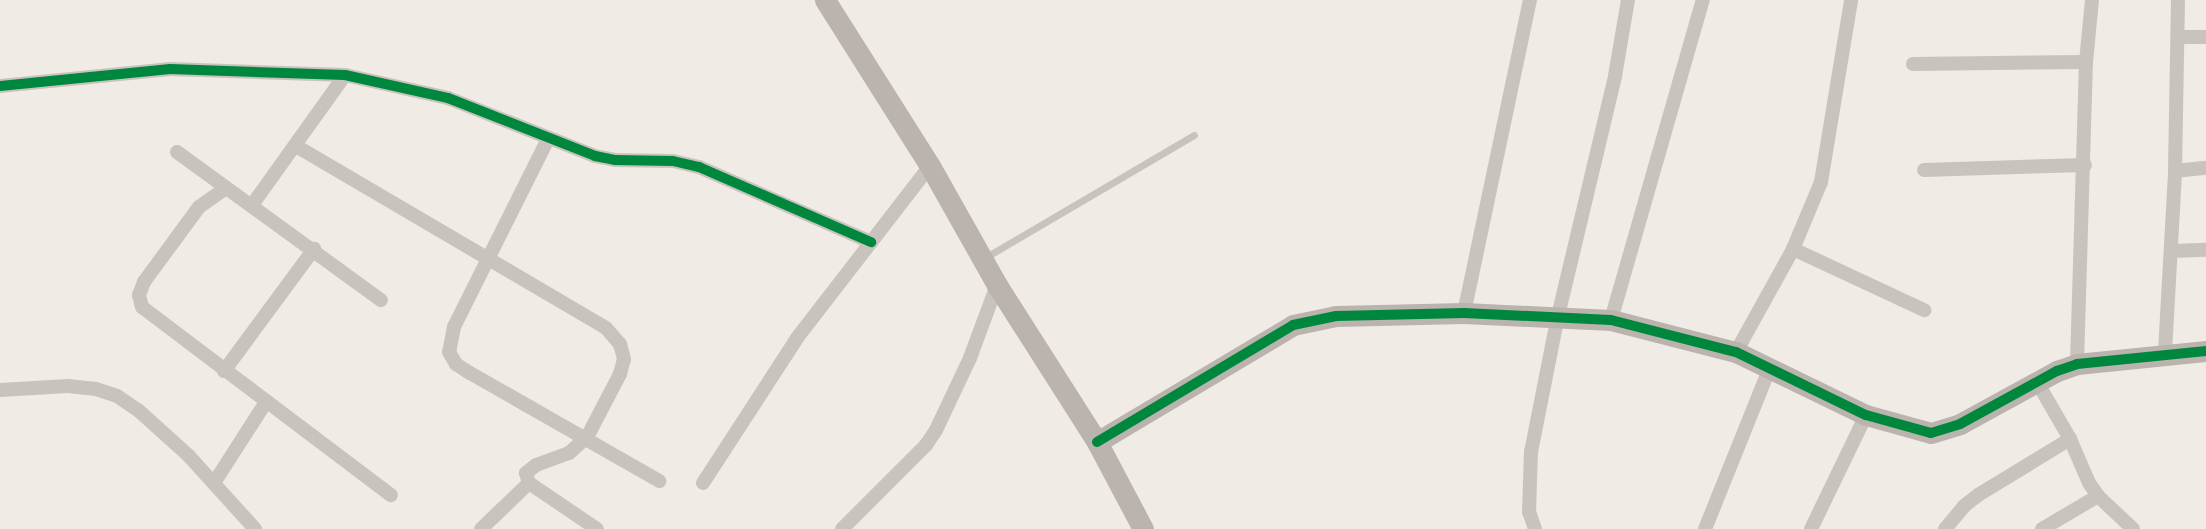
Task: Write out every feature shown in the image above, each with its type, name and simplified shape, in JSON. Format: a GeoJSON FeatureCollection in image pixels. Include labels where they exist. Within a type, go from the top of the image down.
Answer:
{"type":"FeatureCollection","features":[{"type":"Feature","properties":{"kind":"street"},"geometry":{"type":"LineString","coordinates":[[825,0],[930,166],[997,285],[1097,442],[1143,529]]}},
{"type":"Feature","properties":{"kind":"street"},"geometry":{"type":"LineString","coordinates":[[1458,313],[1531,0]]}},
{"type":"Feature","properties":{"kind":"street"},"geometry":{"type":"LineString","coordinates":[[1535,529],[1529,512],[1530,462],[1558,316],[1615,76],[1628,0]]}},
{"type":"Feature","properties":{"kind":"street"},"geometry":{"type":"LineString","coordinates":[[1611,320],[1703,0]]}},
{"type":"Feature","properties":{"kind":"street"},"geometry":{"type":"LineString","coordinates":[[1737,352],[1793,249],[1821,182],[1851,0]]}},
{"type":"Feature","properties":{"kind":"street"},"geometry":{"type":"LineString","coordinates":[[2077,364],[2086,62],[2092,0]]}},
{"type":"Feature","properties":{"kind":"street"},"geometry":{"type":"LineString","coordinates":[[2165,352],[2175,171],[2178,0]]}},
{"type":"Feature","properties":{"kind":"street"},"geometry":{"type":"LineString","coordinates":[[2178,37],[2206,37]]}},
{"type":"Feature","properties":{"kind":"street"},"geometry":{"type":"LineString","coordinates":[[1913,64],[2086,62]]}},
{"type":"Feature","properties":{"kind":"street"},"geometry":{"type":"LineString","coordinates":[[0,86],[170,69],[345,75],[448,98],[548,139],[605,158],[673,161],[699,167],[871,242]]}},
{"type":"Feature","properties":{"kind":"street"},"geometry":{"type":"LineString","coordinates":[[252,205],[345,75]]}},
{"type":"Feature","properties":{"kind":"street"},"geometry":{"type":"LineString","coordinates":[[548,139],[454,327],[449,352],[456,364],[470,373],[587,437],[659,481]]}},
{"type":"Feature","properties":{"kind":"street"},"geometry":{"type":"LineString","coordinates":[[296,146],[606,328],[620,344],[624,359],[620,374],[587,437],[569,453],[526,473],[528,483],[597,529]]}},
{"type":"Feature","properties":{"kind":"street"},"geometry":{"type":"LineString","coordinates":[[177,152],[382,300]]}},
{"type":"Feature","properties":{"kind":"street"},"geometry":{"type":"LineString","coordinates":[[1924,170],[2085,165]]}},
{"type":"Feature","properties":{"kind":"street"},"geometry":{"type":"LineString","coordinates":[[703,483],[797,338],[930,166]]}},
{"type":"Feature","properties":{"kind":"street"},"geometry":{"type":"LineString","coordinates":[[2175,171],[2206,168]]}},
{"type":"Feature","properties":{"kind":"street"},"geometry":{"type":"LineString","coordinates":[[226,188],[199,207],[144,282],[139,295],[142,307],[391,495]]}},
{"type":"Feature","properties":{"kind":"street"},"geometry":{"type":"LineString","coordinates":[[225,371],[314,249]]}},
{"type":"Feature","properties":{"kind":"street"},"geometry":{"type":"LineString","coordinates":[[1793,249],[1924,310]]}},
{"type":"Feature","properties":{"kind":"street"},"geometry":{"type":"LineString","coordinates":[[2172,251],[2206,250]]}},
{"type":"Feature","properties":{"kind":"street"},"geometry":{"type":"LineString","coordinates":[[842,529],[926,444],[936,430],[970,358],[997,285]]}},
{"type":"Feature","properties":{"kind":"street"},"geometry":{"type":"LineString","coordinates":[[1097,442],[1293,325],[1336,316],[1458,313],[1611,320],[1737,352],[1866,415],[1914,430],[1944,431],[2077,364],[2165,352],[2206,351]]}},
{"type":"Feature","properties":{"kind":"street"},"geometry":{"type":"LineString","coordinates":[[1705,529],[1770,367]]}},
{"type":"Feature","properties":{"kind":"street"},"geometry":{"type":"LineString","coordinates":[[2037,382],[2070,439],[2098,496],[2133,529]]}},
{"type":"Feature","properties":{"kind":"street"},"geometry":{"type":"LineString","coordinates":[[0,390],[68,386],[96,389],[117,396],[148,419],[214,483],[255,529]]}},
{"type":"Feature","properties":{"kind":"street"},"geometry":{"type":"LineString","coordinates":[[214,483],[266,402]]}},
{"type":"Feature","properties":{"kind":"street"},"geometry":{"type":"LineString","coordinates":[[1811,529],[1866,415]]}},
{"type":"Feature","properties":{"kind":"street"},"geometry":{"type":"LineString","coordinates":[[1945,529],[1964,506],[1978,495],[2070,439]]}},
{"type":"Feature","properties":{"kind":"street"},"geometry":{"type":"LineString","coordinates":[[481,529],[528,483]]}},
{"type":"Feature","properties":{"kind":"street"},"geometry":{"type":"LineString","coordinates":[[2042,529],[2098,496]]}},
{"type":"Feature","properties":{"kind":"lane"},"geometry":{"type":"LineString","coordinates":[[983,258],[1194,135]]}},
{"type":"Feature","properties":{"kind":"cycle path"},"geometry":{"type":"LineString","coordinates":[[0,86],[170,69],[345,75],[448,98],[595,156],[615,160],[673,161],[699,167],[871,242]]}},
{"type":"Feature","properties":{"kind":"cycle path"},"geometry":{"type":"LineString","coordinates":[[1097,442],[1293,325],[1336,316],[1464,313],[1611,320],[1736,352],[1866,415],[1931,433],[1960,424],[2057,371],[2077,364],[2206,351]]}}]}
